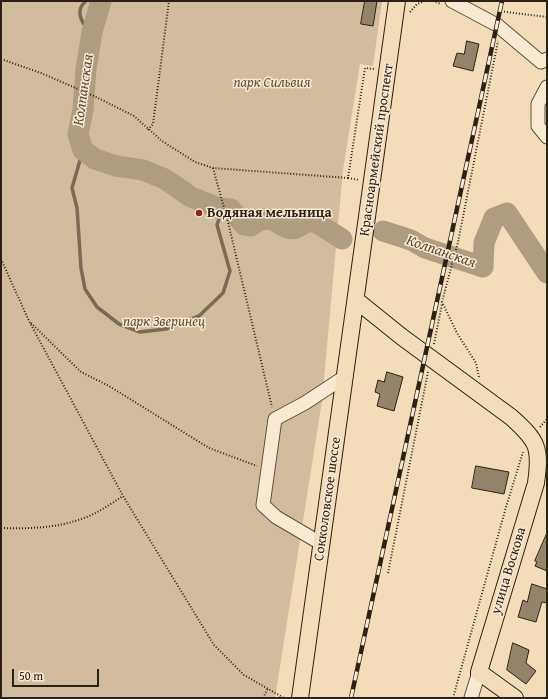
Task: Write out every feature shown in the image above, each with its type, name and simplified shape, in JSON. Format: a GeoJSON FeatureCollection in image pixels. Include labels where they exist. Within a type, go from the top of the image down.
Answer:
{"type":"FeatureCollection","features":[{"type":"Feature","properties":{"kind":"main road","name":"Красноармейский проспект"},"geometry":{"type":"LineString","coordinates":[[356,300],[397,1]]}},
{"type":"Feature","properties":{"kind":"main road"},"geometry":{"type":"LineString","coordinates":[[356,300],[524,428],[540,450]]}},
{"type":"Feature","properties":{"kind":"main road","name":"Сокколовское шоссе"},"geometry":{"type":"LineString","coordinates":[[300,698],[356,300]]}},
{"type":"Feature","properties":{"kind":"main road","name":"улица Воскова"},"geometry":{"type":"LineString","coordinates":[[479,672],[536,483],[540,450]]}},
{"type":"Feature","properties":{"kind":"main road"},"geometry":{"type":"LineString","coordinates":[[479,672],[515,698]]}},
{"type":"Feature","properties":{"kind":"street"},"geometry":{"type":"LineString","coordinates":[[452,1],[497,25],[545,62]]}},
{"type":"Feature","properties":{"kind":"street"},"geometry":{"type":"LineString","coordinates":[[547,87],[538,104],[538,126],[547,137]]}},
{"type":"Feature","properties":{"kind":"street"},"geometry":{"type":"LineString","coordinates":[[322,544],[276,517],[263,504],[267,469],[275,419],[305,403],[346,376]]}},
{"type":"Feature","properties":{"kind":"street","name":"улица Воскова"},"geometry":{"type":"LineString","coordinates":[[471,698],[479,672]]}},
{"type":"Feature","properties":{"kind":"path"},"geometry":{"type":"LineString","coordinates":[[148,130],[153,124],[169,1]]}},
{"type":"Feature","properties":{"kind":"path"},"geometry":{"type":"LineString","coordinates":[[493,11],[547,17]]}},
{"type":"Feature","properties":{"kind":"path"},"geometry":{"type":"LineString","coordinates":[[388,574],[442,302],[455,249],[498,38]]}},
{"type":"Feature","properties":{"kind":"path"},"geometry":{"type":"LineString","coordinates":[[1,59],[41,73],[94,96],[134,116],[148,130],[195,162],[213,168],[343,177],[361,180]]}},
{"type":"Feature","properties":{"kind":"path"},"geometry":{"type":"LineString","coordinates":[[348,178],[365,68]]}},
{"type":"Feature","properties":{"kind":"path"},"geometry":{"type":"LineString","coordinates":[[213,168],[228,222],[275,419]]}},
{"type":"Feature","properties":{"kind":"path"},"geometry":{"type":"LineString","coordinates":[[1,259],[29,321],[123,496],[214,645],[244,675],[284,698]]}},
{"type":"Feature","properties":{"kind":"path"},"geometry":{"type":"LineString","coordinates":[[442,302],[457,333],[476,362],[480,382]]}},
{"type":"Feature","properties":{"kind":"path"},"geometry":{"type":"LineString","coordinates":[[29,321],[81,372],[109,386],[209,448],[267,469]]}},
{"type":"Feature","properties":{"kind":"path"},"geometry":{"type":"LineString","coordinates":[[453,698],[506,507],[523,452],[540,450]]}},
{"type":"Feature","properties":{"kind":"path"},"geometry":{"type":"LineString","coordinates":[[1,528],[35,529],[68,523],[90,516],[123,496]]}},
{"type":"Feature","properties":{"kind":"path"},"geometry":{"type":"LineString","coordinates":[[263,698],[268,688]]}},
{"type":"Feature","properties":{"kind":"green space","name":"парк Зверинец"},"geometry":{"type":"Polygon","coordinates":[[[1,1],[382,1],[373,66],[360,64],[343,170],[322,401],[275,698],[1,698],[1,1]]]}},
{"type":"Feature","properties":{"kind":"building"},"geometry":{"type":"Polygon","coordinates":[[[365,1],[377,1],[373,26],[361,24],[365,1]]]}},
{"type":"Feature","properties":{"kind":"building"},"geometry":{"type":"Polygon","coordinates":[[[467,41],[479,44],[473,71],[453,66],[457,53],[464,54],[467,41]]]}},
{"type":"Feature","properties":{"kind":"building"},"geometry":{"type":"Polygon","coordinates":[[[387,372],[403,377],[394,411],[377,406],[380,394],[375,392],[378,380],[384,382],[387,372]]]}},
{"type":"Feature","properties":{"kind":"building"},"geometry":{"type":"Polygon","coordinates":[[[476,466],[509,472],[504,494],[472,488],[476,466]]]}},
{"type":"Feature","properties":{"kind":"building"},"geometry":{"type":"Polygon","coordinates":[[[547,533],[547,571],[535,566],[537,562],[535,561],[547,533]]]}},
{"type":"Feature","properties":{"kind":"building"},"geometry":{"type":"Polygon","coordinates":[[[532,584],[547,589],[547,603],[542,602],[536,622],[518,617],[523,600],[527,602],[532,584]]]}},
{"type":"Feature","properties":{"kind":"building"},"geometry":{"type":"Polygon","coordinates":[[[513,643],[529,650],[526,663],[536,671],[526,684],[507,670],[513,643]]]}},
{"type":"Feature","properties":{"kind":"waterway"},"geometry":{"type":"LineString","coordinates":[[86,1],[82,5],[80,13],[85,26],[92,32]]}},
{"type":"Feature","properties":{"kind":"waterway","name":"Колпанская"},"geometry":{"type":"LineString","coordinates":[[101,1],[92,32],[86,69],[83,110],[78,134],[83,150],[95,159],[116,166],[143,170],[165,179],[191,197],[219,208],[231,209],[244,225],[251,226],[260,220],[268,219],[292,229],[298,227],[306,221],[317,223],[342,239]]}},
{"type":"Feature","properties":{"kind":"waterway"},"geometry":{"type":"LineString","coordinates":[[83,150],[72,188],[77,208],[81,268],[85,289],[97,307],[119,324],[140,332],[166,329],[199,316],[223,293],[230,271],[217,225],[219,219],[219,208]]}},
{"type":"Feature","properties":{"kind":"waterway","name":"Колпанская"},"geometry":{"type":"LineString","coordinates":[[383,231],[411,240],[425,248],[483,267],[484,243],[494,218],[507,213],[547,273]]}},
{"type":"Feature","properties":{"kind":"waterway"},"geometry":{"type":"LineString","coordinates":[[306,221],[309,215],[315,214],[322,220],[326,228]]}},
{"type":"Feature","properties":{"kind":"railway"},"geometry":{"type":"LineString","coordinates":[[351,698],[502,1]]}},
{"type":"Feature","properties":{"kind":"place","name":"Водяная мельница"},"geometry":{"type":"Point","coordinates":[199,213]}},
{"type":"Feature","properties":{"kind":"park label","name":"парк Сильвия"},"geometry":{"type":"Point","coordinates":[272,83]}}]}
